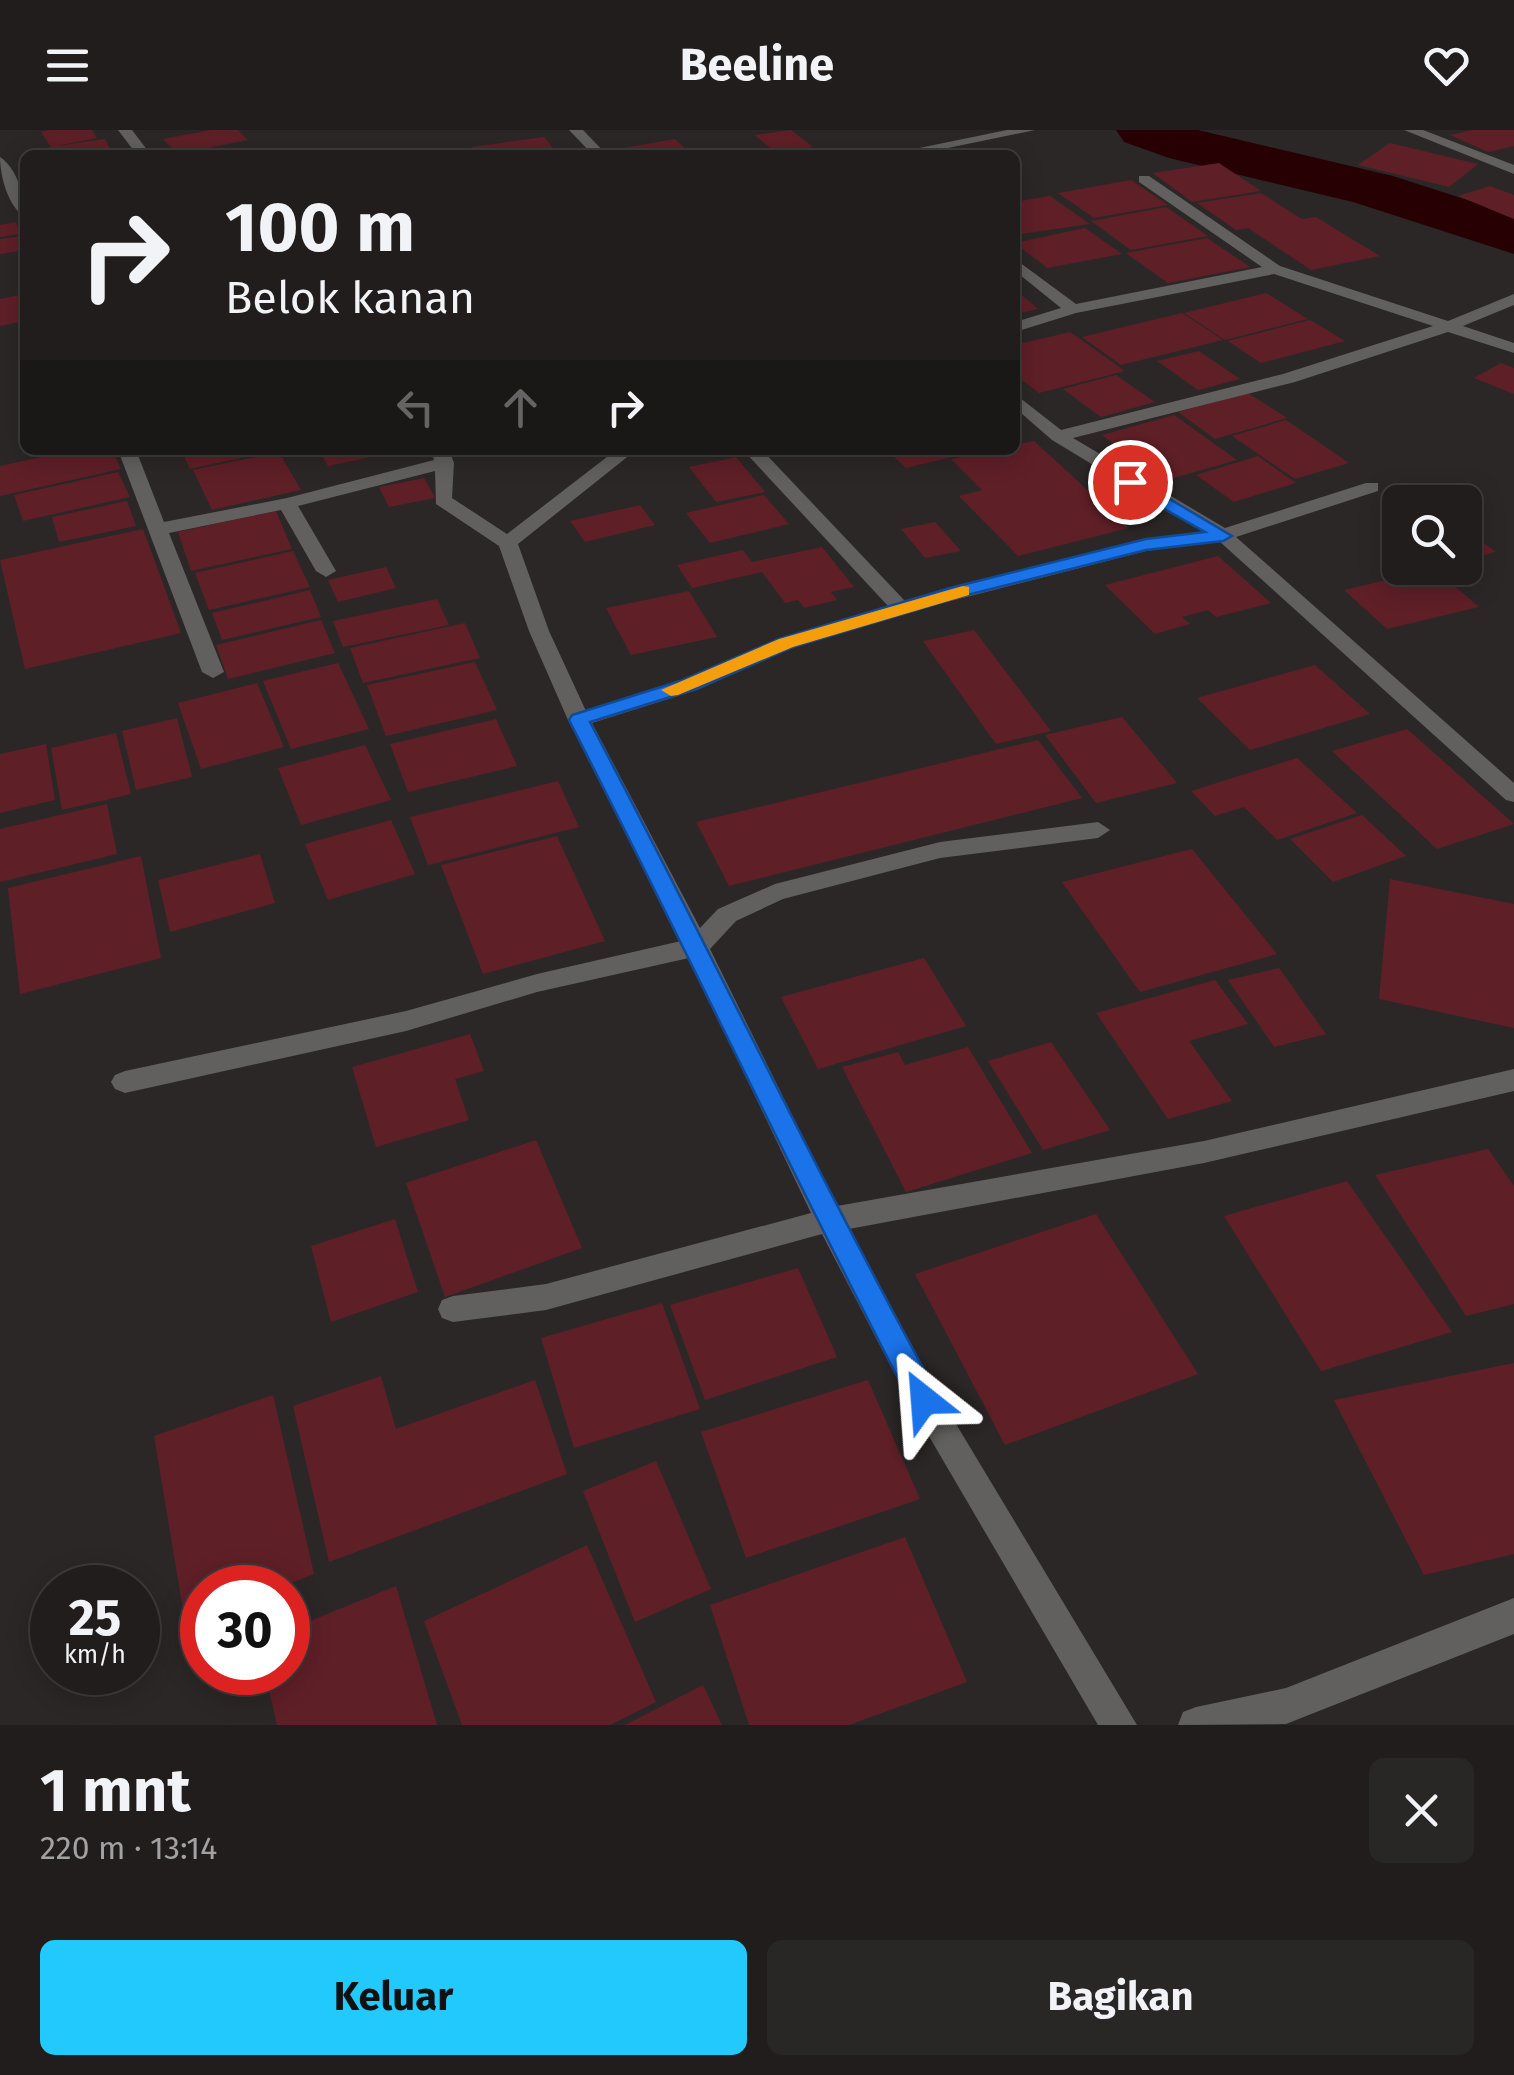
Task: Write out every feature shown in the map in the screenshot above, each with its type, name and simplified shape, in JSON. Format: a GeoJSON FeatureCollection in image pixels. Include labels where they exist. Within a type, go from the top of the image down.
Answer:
{"type":"FeatureCollection","features":[{"type":"Feature","properties":{"kind":"street"},"geometry":{"type":"LineString","coordinates":[[576,130],[595,150]]}},
{"type":"Feature","properties":{"kind":"street"},"geometry":{"type":"LineString","coordinates":[[919,150],[1028,130]]}},
{"type":"Feature","properties":{"kind":"street"},"geometry":{"type":"LineString","coordinates":[[1411,130],[1514,170]]}},
{"type":"Feature","properties":{"kind":"street"},"geometry":{"type":"LineString","coordinates":[[1489,160],[1514,154]]}},
{"type":"Feature","properties":{"kind":"street"},"geometry":{"type":"LineString","coordinates":[[0,161],[20,203]]}},
{"type":"Feature","properties":{"kind":"street"},"geometry":{"type":"LineString","coordinates":[[1144,179],[1275,269],[1514,348]]}},
{"type":"Feature","properties":{"kind":"street"},"geometry":{"type":"LineString","coordinates":[[1020,268],[1073,310]]}},
{"type":"Feature","properties":{"kind":"street"},"geometry":{"type":"LineString","coordinates":[[1020,325],[1275,269]]}},
{"type":"Feature","properties":{"kind":"street"},"geometry":{"type":"LineString","coordinates":[[1058,436],[1250,389],[1454,326],[1514,299]]}},
{"type":"Feature","properties":{"kind":"street"},"geometry":{"type":"LineString","coordinates":[[1020,403],[1058,436],[1223,536],[1514,795]]}},
{"type":"Feature","properties":{"kind":"street"},"geometry":{"type":"LineString","coordinates":[[128,455],[213,672]]}},
{"type":"Feature","properties":{"kind":"street"},"geometry":{"type":"LineString","coordinates":[[508,543],[620,455]]}},
{"type":"Feature","properties":{"kind":"street"},"geometry":{"type":"LineString","coordinates":[[757,455],[901,608]]}},
{"type":"Feature","properties":{"kind":"street"},"geometry":{"type":"LineString","coordinates":[[160,529],[287,503],[443,456],[443,500],[508,543],[539,631],[579,720],[697,948],[829,1220],[924,1400],[1119,1725]]}},
{"type":"Feature","properties":{"kind":"street"},"geometry":{"type":"LineString","coordinates":[[579,720],[690,684],[786,643],[901,608],[1146,545],[1223,536],[1372,487]]}},
{"type":"Feature","properties":{"kind":"street"},"geometry":{"type":"LineString","coordinates":[[287,503],[326,572]]}},
{"type":"Feature","properties":{"kind":"street"},"geometry":{"type":"LineString","coordinates":[[124,1082],[406,1021],[537,984],[697,948],[727,914],[775,892],[940,850],[1098,830]]}},
{"type":"Feature","properties":{"kind":"street"},"geometry":{"type":"LineString","coordinates":[[452,1309],[546,1297],[829,1220],[1204,1152],[1514,1080]]}},
{"type":"Feature","properties":{"kind":"street"},"geometry":{"type":"LineString","coordinates":[[1196,1725],[1286,1706],[1514,1616]]}},
{"type":"Feature","properties":{"kind":"building"},"geometry":{"type":"Polygon","coordinates":[[[92,130],[97,138],[56,146],[105,139],[110,150],[45,150],[51,147],[41,132],[92,130]]]}},
{"type":"Feature","properties":{"kind":"building"},"geometry":{"type":"Polygon","coordinates":[[[211,130],[238,130],[248,140],[198,150],[174,150],[163,139],[211,130]]]}},
{"type":"Feature","properties":{"kind":"building"},"geometry":{"type":"Polygon","coordinates":[[[791,130],[813,147],[773,150],[754,135],[791,130]]]}},
{"type":"Feature","properties":{"kind":"building"},"geometry":{"type":"Polygon","coordinates":[[[1472,130],[1514,130],[1514,146],[1488,152],[1450,135],[1472,130]]]}},
{"type":"Feature","properties":{"kind":"building"},"geometry":{"type":"Polygon","coordinates":[[[544,137],[555,150],[473,150],[471,147],[544,137]]]}},
{"type":"Feature","properties":{"kind":"building"},"geometry":{"type":"Polygon","coordinates":[[[675,139],[687,150],[625,150],[623,148],[675,139]]]}},
{"type":"Feature","properties":{"kind":"building"},"geometry":{"type":"Polygon","coordinates":[[[1390,143],[1478,164],[1449,187],[1358,165],[1390,143]]]}},
{"type":"Feature","properties":{"kind":"building"},"geometry":{"type":"Polygon","coordinates":[[[1219,163],[1261,191],[1192,202],[1153,173],[1219,163]]]}},
{"type":"Feature","properties":{"kind":"building"},"geometry":{"type":"Polygon","coordinates":[[[1131,180],[1168,205],[1094,218],[1058,193],[1131,180]]]}},
{"type":"Feature","properties":{"kind":"building"},"geometry":{"type":"Polygon","coordinates":[[[1490,186],[1514,195],[1514,219],[1458,196],[1490,186]]]}},
{"type":"Feature","properties":{"kind":"building"},"geometry":{"type":"Polygon","coordinates":[[[1261,193],[1302,219],[1316,217],[1380,256],[1311,270],[1248,228],[1236,230],[1197,203],[1261,193]]]}},
{"type":"Feature","properties":{"kind":"building"},"geometry":{"type":"Polygon","coordinates":[[[1050,196],[1090,224],[1020,234],[1020,201],[1050,196]]]}},
{"type":"Feature","properties":{"kind":"building"},"geometry":{"type":"Polygon","coordinates":[[[1166,207],[1208,236],[1131,250],[1091,221],[1166,207]]]}},
{"type":"Feature","properties":{"kind":"building"},"geometry":{"type":"Polygon","coordinates":[[[16,222],[20,234],[0,237],[0,225],[16,222]]]}},
{"type":"Feature","properties":{"kind":"building"},"geometry":{"type":"Polygon","coordinates":[[[1085,228],[1122,254],[1047,268],[1020,247],[1020,242],[1085,228]]]}},
{"type":"Feature","properties":{"kind":"building"},"geometry":{"type":"Polygon","coordinates":[[[20,236],[20,251],[0,254],[0,239],[20,236]]]}},
{"type":"Feature","properties":{"kind":"building"},"geometry":{"type":"Polygon","coordinates":[[[1207,238],[1250,267],[1168,283],[1126,253],[1207,238]]]}},
{"type":"Feature","properties":{"kind":"building"},"geometry":{"type":"Polygon","coordinates":[[[1266,293],[1308,319],[1225,340],[1184,313],[1266,293]]]}},
{"type":"Feature","properties":{"kind":"building"},"geometry":{"type":"Polygon","coordinates":[[[1020,294],[1038,309],[1020,313],[1020,294]]]}},
{"type":"Feature","properties":{"kind":"building"},"geometry":{"type":"Polygon","coordinates":[[[20,295],[20,322],[0,326],[0,299],[20,295]]]}},
{"type":"Feature","properties":{"kind":"building"},"geometry":{"type":"Polygon","coordinates":[[[1182,313],[1223,340],[1121,365],[1082,337],[1182,313]]]}},
{"type":"Feature","properties":{"kind":"building"},"geometry":{"type":"Polygon","coordinates":[[[1310,320],[1345,341],[1261,363],[1228,341],[1310,320]]]}},
{"type":"Feature","properties":{"kind":"building"},"geometry":{"type":"Polygon","coordinates":[[[1070,332],[1125,371],[1039,393],[1020,379],[1020,344],[1070,332]]]}},
{"type":"Feature","properties":{"kind":"building"},"geometry":{"type":"Polygon","coordinates":[[[1199,351],[1240,379],[1198,390],[1157,361],[1199,351]]]}},
{"type":"Feature","properties":{"kind":"building"},"geometry":{"type":"Polygon","coordinates":[[[1501,363],[1514,368],[1514,394],[1474,378],[1501,363]]]}},
{"type":"Feature","properties":{"kind":"building"},"geometry":{"type":"Polygon","coordinates":[[[1116,375],[1155,402],[1101,417],[1063,389],[1116,375]]]}},
{"type":"Feature","properties":{"kind":"building"},"geometry":{"type":"Polygon","coordinates":[[[1248,393],[1287,418],[1215,439],[1178,412],[1248,393]]]}},
{"type":"Feature","properties":{"kind":"building"},"geometry":{"type":"Polygon","coordinates":[[[1174,415],[1237,460],[1163,481],[1102,435],[1174,415]]]}},
{"type":"Feature","properties":{"kind":"building"},"geometry":{"type":"Polygon","coordinates":[[[1286,420],[1349,463],[1295,479],[1232,436],[1286,420]]]}},
{"type":"Feature","properties":{"kind":"building"},"geometry":{"type":"Polygon","coordinates":[[[1034,441],[1129,528],[1018,556],[959,496],[982,490],[951,459],[1020,455],[1020,444],[1034,441]]]}},
{"type":"Feature","properties":{"kind":"building"},"geometry":{"type":"Polygon","coordinates":[[[50,455],[114,455],[121,469],[0,496],[0,466],[50,455]]]}},
{"type":"Feature","properties":{"kind":"building"},"geometry":{"type":"Polygon","coordinates":[[[183,455],[253,455],[190,469],[183,455]]]}},
{"type":"Feature","properties":{"kind":"building"},"geometry":{"type":"Polygon","coordinates":[[[281,455],[301,490],[212,510],[193,470],[281,455]]]}},
{"type":"Feature","properties":{"kind":"building"},"geometry":{"type":"Polygon","coordinates":[[[322,455],[381,455],[328,466],[322,455]]]}},
{"type":"Feature","properties":{"kind":"building"},"geometry":{"type":"Polygon","coordinates":[[[892,455],[956,456],[906,468],[892,455]]]}},
{"type":"Feature","properties":{"kind":"building"},"geometry":{"type":"Polygon","coordinates":[[[1258,456],[1296,483],[1234,502],[1196,475],[1258,456]]]}},
{"type":"Feature","properties":{"kind":"building"},"geometry":{"type":"Polygon","coordinates":[[[736,457],[765,492],[716,502],[689,467],[736,457]]]}},
{"type":"Feature","properties":{"kind":"building"},"geometry":{"type":"Polygon","coordinates":[[[118,472],[130,497],[23,521],[14,495],[118,472]]]}},
{"type":"Feature","properties":{"kind":"building"},"geometry":{"type":"Polygon","coordinates":[[[424,478],[435,498],[389,507],[379,487],[424,478]]]}},
{"type":"Feature","properties":{"kind":"building"},"geometry":{"type":"Polygon","coordinates":[[[764,495],[789,524],[710,543],[686,513],[764,495]]]}},
{"type":"Feature","properties":{"kind":"building"},"geometry":{"type":"Polygon","coordinates":[[[127,501],[136,526],[59,542],[52,517],[127,501]]]}},
{"type":"Feature","properties":{"kind":"building"},"geometry":{"type":"Polygon","coordinates":[[[640,505],[655,525],[585,542],[570,521],[640,505]]]}},
{"type":"Feature","properties":{"kind":"building"},"geometry":{"type":"Polygon","coordinates":[[[276,511],[292,549],[191,571],[178,532],[276,511]]]}},
{"type":"Feature","properties":{"kind":"building"},"geometry":{"type":"Polygon","coordinates":[[[935,522],[961,551],[925,558],[901,529],[935,522]]]}},
{"type":"Feature","properties":{"kind":"building"},"geometry":{"type":"Polygon","coordinates":[[[143,529],[181,633],[25,669],[0,560],[143,529]]]}},
{"type":"Feature","properties":{"kind":"building"},"geometry":{"type":"Polygon","coordinates":[[[1482,542],[1496,552],[1482,556],[1482,542]]]}},
{"type":"Feature","properties":{"kind":"building"},"geometry":{"type":"Polygon","coordinates":[[[822,547],[854,587],[831,592],[837,600],[804,608],[798,600],[785,603],[762,572],[692,588],[677,565],[743,550],[752,562],[822,547]]]}},
{"type":"Feature","properties":{"kind":"building"},"geometry":{"type":"Polygon","coordinates":[[[293,551],[310,587],[209,610],[195,573],[293,551]]]}},
{"type":"Feature","properties":{"kind":"building"},"geometry":{"type":"Polygon","coordinates":[[[1218,556],[1271,603],[1216,617],[1208,610],[1182,617],[1190,624],[1155,634],[1105,585],[1218,556]]]}},
{"type":"Feature","properties":{"kind":"building"},"geometry":{"type":"Polygon","coordinates":[[[386,567],[396,588],[338,602],[328,580],[386,567]]]}},
{"type":"Feature","properties":{"kind":"building"},"geometry":{"type":"Polygon","coordinates":[[[1382,581],[1382,585],[1453,585],[1479,607],[1387,629],[1344,590],[1382,581]]]}},
{"type":"Feature","properties":{"kind":"building"},"geometry":{"type":"Polygon","coordinates":[[[310,590],[321,617],[222,640],[212,613],[310,590]]]}},
{"type":"Feature","properties":{"kind":"building"},"geometry":{"type":"Polygon","coordinates":[[[689,591],[717,637],[631,655],[606,608],[689,591]]]}},
{"type":"Feature","properties":{"kind":"building"},"geometry":{"type":"Polygon","coordinates":[[[437,599],[449,625],[343,647],[333,621],[437,599]]]}},
{"type":"Feature","properties":{"kind":"building"},"geometry":{"type":"Polygon","coordinates":[[[321,620],[335,653],[228,679],[216,645],[321,620]]]}},
{"type":"Feature","properties":{"kind":"building"},"geometry":{"type":"Polygon","coordinates":[[[465,623],[480,658],[363,683],[350,648],[465,623]]]}},
{"type":"Feature","properties":{"kind":"building"},"geometry":{"type":"Polygon","coordinates":[[[974,630],[1051,731],[996,744],[923,641],[974,630]]]}},
{"type":"Feature","properties":{"kind":"building"},"geometry":{"type":"Polygon","coordinates":[[[475,662],[497,710],[386,736],[367,685],[475,662]]]}},
{"type":"Feature","properties":{"kind":"building"},"geometry":{"type":"Polygon","coordinates":[[[338,663],[369,729],[291,749],[263,681],[338,663]]]}},
{"type":"Feature","properties":{"kind":"building"},"geometry":{"type":"Polygon","coordinates":[[[1315,665],[1370,714],[1250,750],[1197,698],[1315,665]]]}},
{"type":"Feature","properties":{"kind":"building"},"geometry":{"type":"Polygon","coordinates":[[[257,683],[284,747],[201,769],[178,703],[257,683]]]}},
{"type":"Feature","properties":{"kind":"building"},"geometry":{"type":"Polygon","coordinates":[[[1122,717],[1177,783],[1096,803],[1045,735],[1122,717]]]}},
{"type":"Feature","properties":{"kind":"building"},"geometry":{"type":"Polygon","coordinates":[[[177,718],[192,777],[136,790],[122,731],[177,718]]]}},
{"type":"Feature","properties":{"kind":"building"},"geometry":{"type":"Polygon","coordinates":[[[496,719],[517,766],[408,792],[390,744],[496,719]]]}},
{"type":"Feature","properties":{"kind":"building"},"geometry":{"type":"Polygon","coordinates":[[[1407,729],[1514,824],[1437,849],[1332,751],[1407,729]]]}},
{"type":"Feature","properties":{"kind":"building"},"geometry":{"type":"Polygon","coordinates":[[[116,733],[131,794],[62,810],[51,748],[116,733]]]}},
{"type":"Feature","properties":{"kind":"building"},"geometry":{"type":"Polygon","coordinates":[[[1038,740],[1082,798],[729,886],[696,822],[1038,740]]]}},
{"type":"Feature","properties":{"kind":"building"},"geometry":{"type":"Polygon","coordinates":[[[46,744],[55,800],[0,813],[0,754],[46,744]]]}},
{"type":"Feature","properties":{"kind":"building"},"geometry":{"type":"Polygon","coordinates":[[[365,745],[391,800],[301,825],[278,768],[365,745]]]}},
{"type":"Feature","properties":{"kind":"building"},"geometry":{"type":"Polygon","coordinates":[[[1297,758],[1357,813],[1277,840],[1244,807],[1215,816],[1191,791],[1297,758]]]}},
{"type":"Feature","properties":{"kind":"building"},"geometry":{"type":"Polygon","coordinates":[[[558,781],[579,827],[428,865],[410,817],[558,781]]]}},
{"type":"Feature","properties":{"kind":"building"},"geometry":{"type":"Polygon","coordinates":[[[107,804],[117,854],[0,882],[0,829],[107,804]]]}},
{"type":"Feature","properties":{"kind":"building"},"geometry":{"type":"Polygon","coordinates":[[[1362,815],[1406,856],[1333,882],[1290,839],[1362,815]]]}},
{"type":"Feature","properties":{"kind":"building"},"geometry":{"type":"Polygon","coordinates":[[[391,820],[415,874],[328,900],[305,844],[391,820]]]}},
{"type":"Feature","properties":{"kind":"building"},"geometry":{"type":"Polygon","coordinates":[[[557,836],[605,941],[483,974],[441,865],[557,836]]]}},
{"type":"Feature","properties":{"kind":"building"},"geometry":{"type":"Polygon","coordinates":[[[1192,849],[1277,954],[1140,992],[1062,882],[1192,849]]]}},
{"type":"Feature","properties":{"kind":"building"},"geometry":{"type":"Polygon","coordinates":[[[260,854],[275,903],[170,932],[158,880],[260,854]]]}},
{"type":"Feature","properties":{"kind":"building"},"geometry":{"type":"Polygon","coordinates":[[[141,856],[161,958],[20,994],[8,888],[141,856]]]}},
{"type":"Feature","properties":{"kind":"building"},"geometry":{"type":"Polygon","coordinates":[[[1390,879],[1514,904],[1514,1028],[1379,999],[1390,879]]]}},
{"type":"Feature","properties":{"kind":"building"},"geometry":{"type":"Polygon","coordinates":[[[924,958],[966,1026],[818,1069],[781,997],[924,958]]]}},
{"type":"Feature","properties":{"kind":"building"},"geometry":{"type":"Polygon","coordinates":[[[1279,968],[1326,1034],[1274,1047],[1228,980],[1279,968]]]}},
{"type":"Feature","properties":{"kind":"building"},"geometry":{"type":"Polygon","coordinates":[[[1215,980],[1248,1024],[1189,1041],[1232,1101],[1168,1119],[1096,1013],[1215,980]]]}},
{"type":"Feature","properties":{"kind":"building"},"geometry":{"type":"Polygon","coordinates":[[[470,1034],[484,1071],[455,1079],[469,1120],[376,1147],[352,1067],[470,1034]]]}},
{"type":"Feature","properties":{"kind":"building"},"geometry":{"type":"Polygon","coordinates":[[[1051,1042],[1110,1130],[1043,1150],[988,1061],[1051,1042]]]}},
{"type":"Feature","properties":{"kind":"building"},"geometry":{"type":"Polygon","coordinates":[[[968,1047],[1032,1153],[906,1192],[842,1067],[898,1052],[905,1065],[968,1047]]]}},
{"type":"Feature","properties":{"kind":"building"},"geometry":{"type":"Polygon","coordinates":[[[536,1140],[582,1248],[445,1297],[406,1183],[536,1140]]]}},
{"type":"Feature","properties":{"kind":"building"},"geometry":{"type":"Polygon","coordinates":[[[1488,1149],[1514,1186],[1514,1304],[1466,1316],[1375,1175],[1488,1149]]]}},
{"type":"Feature","properties":{"kind":"building"},"geometry":{"type":"Polygon","coordinates":[[[1347,1181],[1452,1332],[1321,1371],[1224,1216],[1347,1181]]]}},
{"type":"Feature","properties":{"kind":"building"},"geometry":{"type":"Polygon","coordinates":[[[1096,1214],[1198,1374],[1005,1445],[915,1274],[1096,1214]]]}},
{"type":"Feature","properties":{"kind":"building"},"geometry":{"type":"Polygon","coordinates":[[[395,1219],[418,1292],[331,1322],[311,1246],[395,1219]]]}},
{"type":"Feature","properties":{"kind":"building"},"geometry":{"type":"Polygon","coordinates":[[[798,1268],[837,1357],[705,1400],[670,1305],[798,1268]]]}},
{"type":"Feature","properties":{"kind":"building"},"geometry":{"type":"Polygon","coordinates":[[[662,1303],[700,1409],[574,1448],[541,1338],[662,1303]]]}},
{"type":"Feature","properties":{"kind":"building"},"geometry":{"type":"Polygon","coordinates":[[[1514,1363],[1514,1554],[1424,1575],[1334,1400],[1514,1363]]]}},
{"type":"Feature","properties":{"kind":"building"},"geometry":{"type":"Polygon","coordinates":[[[381,1376],[396,1429],[535,1380],[567,1474],[329,1562],[293,1406],[381,1376]]]}},
{"type":"Feature","properties":{"kind":"building"},"geometry":{"type":"Polygon","coordinates":[[[868,1380],[920,1499],[746,1558],[701,1432],[868,1380]]]}},
{"type":"Feature","properties":{"kind":"building"},"geometry":{"type":"Polygon","coordinates":[[[273,1395],[314,1574],[310,1576],[310,1565],[180,1565],[180,1592],[154,1436],[273,1395]]]}},
{"type":"Feature","properties":{"kind":"building"},"geometry":{"type":"Polygon","coordinates":[[[656,1461],[711,1589],[635,1622],[583,1491],[656,1461]]]}},
{"type":"Feature","properties":{"kind":"building"},"geometry":{"type":"Polygon","coordinates":[[[905,1537],[967,1682],[849,1725],[749,1725],[710,1605],[905,1537]]]}},
{"type":"Feature","properties":{"kind":"building"},"geometry":{"type":"Polygon","coordinates":[[[587,1545],[656,1702],[610,1725],[462,1725],[424,1621],[587,1545]]]}},
{"type":"Feature","properties":{"kind":"building"},"geometry":{"type":"Polygon","coordinates":[[[396,1586],[437,1725],[277,1725],[270,1695],[310,1695],[310,1621],[396,1586]]]}},
{"type":"Feature","properties":{"kind":"building"},"geometry":{"type":"Polygon","coordinates":[[[703,1685],[722,1725],[625,1725],[703,1685]]]}},
{"type":"Feature","properties":{"kind":"waterway"},"geometry":{"type":"LineString","coordinates":[[1144,130],[1189,146],[1372,189],[1514,235]]}},
{"type":"Feature","properties":{"kind":"slow traffic"},"geometry":{"type":"LineString","coordinates":[[671,690],[786,643],[963,591]]}},
{"type":"Feature","properties":{"kind":"route"},"geometry":{"type":"LineString","coordinates":[[924,1400],[829,1220],[697,948],[579,720],[690,684],[786,643],[956,592],[1146,545],[1223,536],[1130,482]]}}]}
